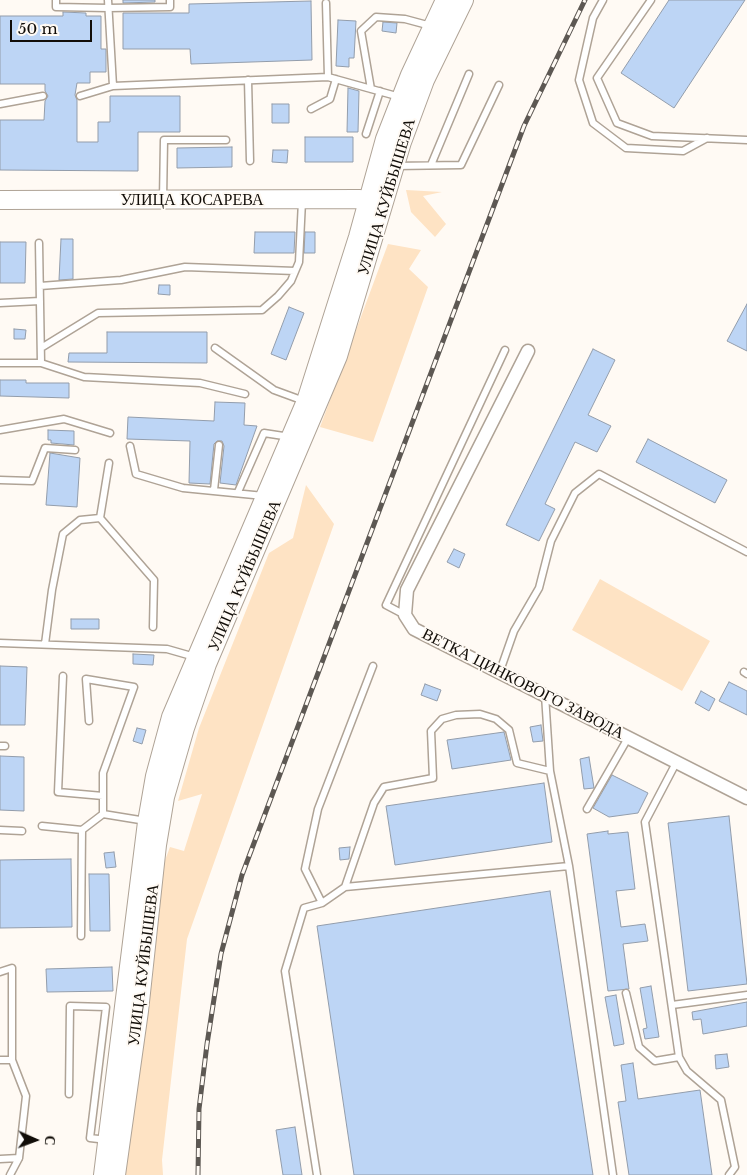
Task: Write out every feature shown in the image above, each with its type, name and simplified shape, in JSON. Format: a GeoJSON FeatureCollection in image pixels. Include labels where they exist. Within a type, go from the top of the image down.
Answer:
{"type":"FeatureCollection","features":[{"type":"Feature","properties":{"kind":"main road","name":"УЛИЦА КУЙБЫШЕВА"},"geometry":{"type":"LineString","coordinates":[[116,1175],[116,1120],[147,822],[171,717],[202,661],[338,356],[376,203],[385,139],[432,26],[445,0]]}},
{"type":"Feature","properties":{"kind":"main road","name":"УЛИЦА КУЙБЫШЕВА"},"geometry":{"type":"LineString","coordinates":[[103,1175],[107,1140],[116,1120],[139,1011],[165,796],[202,661],[265,496],[306,401],[376,203],[394,166],[425,80],[464,0]]}},
{"type":"Feature","properties":{"kind":"main road","name":"УЛИЦА КОСАРЕВА"},"geometry":{"type":"LineString","coordinates":[[0,200],[302,199],[376,203]]}},
{"type":"Feature","properties":{"kind":"street"},"geometry":{"type":"LineString","coordinates":[[405,614],[406,590],[528,351]]}},
{"type":"Feature","properties":{"kind":"street","name":"ВЕТКА ЦИНКОВОГО ЗАВОДА"},"geometry":{"type":"LineString","coordinates":[[405,614],[414,629],[747,798]]}},
{"type":"Feature","properties":{"kind":"lane"},"geometry":{"type":"LineString","coordinates":[[56,0],[56,8],[170,7],[170,0]]}},
{"type":"Feature","properties":{"kind":"lane"},"geometry":{"type":"LineString","coordinates":[[108,0],[113,86]]}},
{"type":"Feature","properties":{"kind":"lane"},"geometry":{"type":"LineString","coordinates":[[603,0],[593,18],[579,80],[593,123],[626,148],[683,151],[708,137]]}},
{"type":"Feature","properties":{"kind":"lane"},"geometry":{"type":"LineString","coordinates":[[651,0],[597,78],[617,123],[652,136],[747,140]]}},
{"type":"Feature","properties":{"kind":"lane"},"geometry":{"type":"LineString","coordinates":[[326,3],[328,77]]}},
{"type":"Feature","properties":{"kind":"lane"},"geometry":{"type":"LineString","coordinates":[[371,89],[361,30],[376,18],[405,19],[432,26]]}},
{"type":"Feature","properties":{"kind":"lane"},"geometry":{"type":"LineString","coordinates":[[431,165],[470,74]]}},
{"type":"Feature","properties":{"kind":"lane"},"geometry":{"type":"LineString","coordinates":[[80,96],[113,86],[328,77],[402,97]]}},
{"type":"Feature","properties":{"kind":"lane"},"geometry":{"type":"LineString","coordinates":[[311,109],[330,99],[336,79]]}},
{"type":"Feature","properties":{"kind":"lane"},"geometry":{"type":"LineString","coordinates":[[248,80],[250,161]]}},
{"type":"Feature","properties":{"kind":"lane"},"geometry":{"type":"LineString","coordinates":[[394,166],[462,165],[499,85]]}},
{"type":"Feature","properties":{"kind":"lane"},"geometry":{"type":"LineString","coordinates":[[366,134],[380,91]]}},
{"type":"Feature","properties":{"kind":"lane"},"geometry":{"type":"LineString","coordinates":[[0,104],[43,96]]}},
{"type":"Feature","properties":{"kind":"lane"},"geometry":{"type":"LineString","coordinates":[[163,200],[164,140],[226,140]]}},
{"type":"Feature","properties":{"kind":"lane"},"geometry":{"type":"LineString","coordinates":[[41,348],[98,313],[262,310],[291,281],[299,262],[302,199]]}},
{"type":"Feature","properties":{"kind":"lane"},"geometry":{"type":"LineString","coordinates":[[38,243],[41,363]]}},
{"type":"Feature","properties":{"kind":"lane"},"geometry":{"type":"LineString","coordinates":[[40,286],[121,280],[185,267],[295,270]]}},
{"type":"Feature","properties":{"kind":"lane"},"geometry":{"type":"LineString","coordinates":[[0,303],[40,301]]}},
{"type":"Feature","properties":{"kind":"lane"},"geometry":{"type":"LineString","coordinates":[[215,348],[274,390],[306,401]]}},
{"type":"Feature","properties":{"kind":"lane"},"geometry":{"type":"LineString","coordinates":[[405,614],[386,605],[505,350]]}},
{"type":"Feature","properties":{"kind":"lane"},"geometry":{"type":"LineString","coordinates":[[0,364],[41,363],[84,377],[200,384],[245,394]]}},
{"type":"Feature","properties":{"kind":"lane"},"geometry":{"type":"LineString","coordinates":[[0,430],[64,419],[110,433]]}},
{"type":"Feature","properties":{"kind":"lane"},"geometry":{"type":"LineString","coordinates":[[238,492],[264,433],[290,436]]}},
{"type":"Feature","properties":{"kind":"lane"},"geometry":{"type":"LineString","coordinates":[[214,490],[219,445]]}},
{"type":"Feature","properties":{"kind":"lane"},"geometry":{"type":"LineString","coordinates":[[130,446],[136,474],[183,488],[265,496]]}},
{"type":"Feature","properties":{"kind":"lane"},"geometry":{"type":"LineString","coordinates":[[0,480],[32,481],[45,448],[75,450]]}},
{"type":"Feature","properties":{"kind":"lane"},"geometry":{"type":"LineString","coordinates":[[100,518],[109,463]]}},
{"type":"Feature","properties":{"kind":"lane"},"geometry":{"type":"LineString","coordinates":[[500,671],[514,631],[539,588],[550,541],[574,493],[599,474],[747,552]]}},
{"type":"Feature","properties":{"kind":"lane"},"geometry":{"type":"LineString","coordinates":[[45,644],[52,590],[63,534],[80,520],[100,518]]}},
{"type":"Feature","properties":{"kind":"lane"},"geometry":{"type":"LineString","coordinates":[[100,518],[154,580],[153,627]]}},
{"type":"Feature","properties":{"kind":"lane"},"geometry":{"type":"LineString","coordinates":[[0,643],[166,649],[202,661]]}},
{"type":"Feature","properties":{"kind":"lane"},"geometry":{"type":"LineString","coordinates":[[322,903],[305,869],[318,809],[373,666]]}},
{"type":"Feature","properties":{"kind":"lane"},"geometry":{"type":"LineString","coordinates":[[63,676],[58,792],[103,796]]}},
{"type":"Feature","properties":{"kind":"lane"},"geometry":{"type":"LineString","coordinates":[[90,721],[86,679],[134,687],[103,773],[103,814]]}},
{"type":"Feature","properties":{"kind":"lane"},"geometry":{"type":"LineString","coordinates":[[545,694],[550,771],[569,866],[614,1175]]}},
{"type":"Feature","properties":{"kind":"lane"},"geometry":{"type":"LineString","coordinates":[[345,887],[374,803],[384,787],[433,778],[431,731],[442,719],[456,715],[480,714],[496,719],[509,730],[517,763],[550,771]]}},
{"type":"Feature","properties":{"kind":"lane"},"geometry":{"type":"LineString","coordinates":[[587,809],[628,738]]}},
{"type":"Feature","properties":{"kind":"lane"},"geometry":{"type":"LineString","coordinates":[[676,763],[645,822],[679,1057],[687,1071],[722,1100],[735,1167],[729,1175]]}},
{"type":"Feature","properties":{"kind":"lane"},"geometry":{"type":"LineString","coordinates":[[42,826],[82,830],[103,814],[147,822]]}},
{"type":"Feature","properties":{"kind":"lane"},"geometry":{"type":"LineString","coordinates":[[0,830],[22,831]]}},
{"type":"Feature","properties":{"kind":"lane"},"geometry":{"type":"LineString","coordinates":[[81,936],[82,830]]}},
{"type":"Feature","properties":{"kind":"lane"},"geometry":{"type":"LineString","coordinates":[[317,1175],[285,971],[304,908],[322,903],[345,887],[569,866]]}},
{"type":"Feature","properties":{"kind":"lane"},"geometry":{"type":"LineString","coordinates":[[0,972],[12,968],[12,1060],[26,1096],[19,1158],[10,1175]]}},
{"type":"Feature","properties":{"kind":"lane"},"geometry":{"type":"LineString","coordinates":[[626,993],[639,1047],[655,1061],[679,1057]]}},
{"type":"Feature","properties":{"kind":"lane"},"geometry":{"type":"LineString","coordinates":[[672,1005],[747,994]]}},
{"type":"Feature","properties":{"kind":"lane"},"geometry":{"type":"LineString","coordinates":[[69,1094],[70,1006],[106,1007],[90,1138],[107,1140]]}},
{"type":"Feature","properties":{"kind":"lane"},"geometry":{"type":"LineString","coordinates":[[0,1060],[12,1060]]}},
{"type":"Feature","properties":{"kind":"lane"},"geometry":{"type":"LineString","coordinates":[[0,1159],[19,1158]]}},
{"type":"Feature","properties":{"kind":"shaded area"},"geometry":{"type":"Polygon","coordinates":[[[406,190],[442,192],[423,196],[446,224],[435,237],[411,212],[406,190]]]}},
{"type":"Feature","properties":{"kind":"shaded area"},"geometry":{"type":"Polygon","coordinates":[[[388,244],[421,250],[409,269],[428,287],[373,442],[320,427],[388,244]]]}},
{"type":"Feature","properties":{"kind":"shaded area"},"geometry":{"type":"Polygon","coordinates":[[[306,485],[334,524],[187,939],[162,1160],[163,1175],[123,1175],[153,974],[156,884],[170,847],[184,851],[202,794],[178,801],[199,728],[269,553],[293,538],[306,485]]]}},
{"type":"Feature","properties":{"kind":"shaded area"},"geometry":{"type":"Polygon","coordinates":[[[600,579],[710,641],[682,691],[572,630],[600,579]]]}},
{"type":"Feature","properties":{"kind":"building"},"geometry":{"type":"Polygon","coordinates":[[[123,0],[155,0],[155,2],[123,3],[123,0]]]}},
{"type":"Feature","properties":{"kind":"building"},"geometry":{"type":"Polygon","coordinates":[[[669,0],[745,0],[674,108],[621,73],[669,0]]]}},
{"type":"Feature","properties":{"kind":"building"},"geometry":{"type":"Polygon","coordinates":[[[311,1],[312,60],[191,64],[190,49],[123,49],[123,13],[189,13],[189,4],[311,1]]]}},
{"type":"Feature","properties":{"kind":"building"},"geometry":{"type":"Polygon","coordinates":[[[63,12],[86,13],[86,16],[101,16],[101,49],[106,49],[106,72],[90,72],[90,83],[77,83],[75,95],[77,100],[77,142],[98,142],[98,122],[110,122],[110,96],[180,96],[180,132],[138,132],[138,171],[0,170],[0,120],[44,120],[45,101],[48,96],[45,91],[45,84],[0,84],[0,16],[63,16],[63,12]]]}},
{"type":"Feature","properties":{"kind":"building"},"geometry":{"type":"Polygon","coordinates":[[[338,20],[356,21],[354,58],[349,58],[349,67],[336,66],[338,20]]]}},
{"type":"Feature","properties":{"kind":"building"},"geometry":{"type":"Polygon","coordinates":[[[383,22],[397,23],[396,33],[382,31],[383,22]]]}},
{"type":"Feature","properties":{"kind":"building"},"geometry":{"type":"Polygon","coordinates":[[[348,88],[359,91],[358,132],[347,132],[348,88]]]}},
{"type":"Feature","properties":{"kind":"building"},"geometry":{"type":"Polygon","coordinates":[[[272,104],[289,104],[289,123],[272,123],[272,104]]]}},
{"type":"Feature","properties":{"kind":"building"},"geometry":{"type":"Polygon","coordinates":[[[305,137],[353,137],[353,162],[305,162],[305,137]]]}},
{"type":"Feature","properties":{"kind":"building"},"geometry":{"type":"Polygon","coordinates":[[[232,147],[232,167],[177,168],[177,148],[232,147]]]}},
{"type":"Feature","properties":{"kind":"building"},"geometry":{"type":"Polygon","coordinates":[[[273,150],[288,150],[287,163],[272,162],[273,150]]]}},
{"type":"Feature","properties":{"kind":"building"},"geometry":{"type":"Polygon","coordinates":[[[255,232],[295,232],[294,253],[254,253],[255,232]]]}},
{"type":"Feature","properties":{"kind":"building"},"geometry":{"type":"Polygon","coordinates":[[[305,232],[315,232],[315,253],[304,253],[305,232]]]}},
{"type":"Feature","properties":{"kind":"building"},"geometry":{"type":"Polygon","coordinates":[[[61,239],[73,239],[73,279],[59,280],[61,239]]]}},
{"type":"Feature","properties":{"kind":"building"},"geometry":{"type":"Polygon","coordinates":[[[0,242],[26,242],[25,283],[0,283],[0,242]]]}},
{"type":"Feature","properties":{"kind":"building"},"geometry":{"type":"Polygon","coordinates":[[[159,285],[170,285],[170,295],[158,294],[159,285]]]}},
{"type":"Feature","properties":{"kind":"building"},"geometry":{"type":"Polygon","coordinates":[[[747,304],[747,351],[727,341],[747,304]]]}},
{"type":"Feature","properties":{"kind":"building"},"geometry":{"type":"Polygon","coordinates":[[[289,307],[304,313],[286,360],[271,354],[289,307]]]}},
{"type":"Feature","properties":{"kind":"building"},"geometry":{"type":"Polygon","coordinates":[[[14,329],[26,330],[25,339],[14,339],[14,329]]]}},
{"type":"Feature","properties":{"kind":"building"},"geometry":{"type":"Polygon","coordinates":[[[107,332],[207,332],[207,363],[68,362],[69,353],[107,353],[107,332]]]}},
{"type":"Feature","properties":{"kind":"building"},"geometry":{"type":"Polygon","coordinates":[[[593,349],[615,360],[588,415],[611,426],[597,452],[575,442],[545,504],[555,509],[539,541],[506,525],[593,349]]]}},
{"type":"Feature","properties":{"kind":"building"},"geometry":{"type":"Polygon","coordinates":[[[0,380],[26,380],[26,383],[69,383],[69,398],[0,396],[0,380]]]}},
{"type":"Feature","properties":{"kind":"building"},"geometry":{"type":"Polygon","coordinates":[[[215,402],[245,403],[244,425],[257,426],[236,485],[220,483],[224,446],[222,441],[217,441],[214,444],[210,484],[189,483],[190,441],[127,439],[128,417],[214,421],[215,402]]]}},
{"type":"Feature","properties":{"kind":"building"},"geometry":{"type":"Polygon","coordinates":[[[48,430],[74,431],[74,445],[51,443],[51,440],[48,440],[48,430]]]}},
{"type":"Feature","properties":{"kind":"building"},"geometry":{"type":"Polygon","coordinates":[[[648,439],[727,480],[715,503],[636,462],[648,439]]]}},
{"type":"Feature","properties":{"kind":"building"},"geometry":{"type":"Polygon","coordinates":[[[50,453],[80,458],[77,507],[46,505],[50,453]]]}},
{"type":"Feature","properties":{"kind":"building"},"geometry":{"type":"Polygon","coordinates":[[[454,549],[465,554],[459,568],[447,562],[454,549]]]}},
{"type":"Feature","properties":{"kind":"building"},"geometry":{"type":"Polygon","coordinates":[[[71,619],[99,619],[99,629],[71,629],[71,619]]]}},
{"type":"Feature","properties":{"kind":"building"},"geometry":{"type":"Polygon","coordinates":[[[133,654],[154,655],[153,665],[133,664],[133,654]]]}},
{"type":"Feature","properties":{"kind":"building"},"geometry":{"type":"Polygon","coordinates":[[[0,666],[27,667],[25,725],[0,725],[0,666]]]}},
{"type":"Feature","properties":{"kind":"building"},"geometry":{"type":"Polygon","coordinates":[[[729,682],[747,691],[747,715],[719,701],[729,682]]]}},
{"type":"Feature","properties":{"kind":"building"},"geometry":{"type":"Polygon","coordinates":[[[425,684],[441,690],[437,701],[421,695],[425,684]]]}},
{"type":"Feature","properties":{"kind":"building"},"geometry":{"type":"Polygon","coordinates":[[[701,691],[715,699],[709,711],[695,703],[701,691]]]}},
{"type":"Feature","properties":{"kind":"building"},"geometry":{"type":"Polygon","coordinates":[[[541,725],[543,741],[533,742],[530,727],[541,725]]]}},
{"type":"Feature","properties":{"kind":"building"},"geometry":{"type":"Polygon","coordinates":[[[137,728],[146,730],[142,744],[133,741],[137,728]]]}},
{"type":"Feature","properties":{"kind":"building"},"geometry":{"type":"Polygon","coordinates":[[[504,732],[511,760],[452,769],[447,740],[504,732]]]}},
{"type":"Feature","properties":{"kind":"building"},"geometry":{"type":"Polygon","coordinates":[[[0,756],[24,757],[24,811],[0,810],[0,756]]]}},
{"type":"Feature","properties":{"kind":"building"},"geometry":{"type":"Polygon","coordinates":[[[589,757],[594,788],[584,789],[580,759],[589,757]]]}},
{"type":"Feature","properties":{"kind":"building"},"geometry":{"type":"Polygon","coordinates":[[[612,775],[648,793],[638,813],[609,817],[593,808],[612,775]]]}},
{"type":"Feature","properties":{"kind":"building"},"geometry":{"type":"Polygon","coordinates":[[[544,783],[552,842],[395,865],[386,806],[544,783]]]}},
{"type":"Feature","properties":{"kind":"building"},"geometry":{"type":"Polygon","coordinates":[[[729,816],[747,984],[688,991],[668,823],[729,816]]]}},
{"type":"Feature","properties":{"kind":"building"},"geometry":{"type":"Polygon","coordinates":[[[608,831],[608,834],[628,832],[635,889],[616,891],[621,927],[645,924],[648,941],[623,944],[629,989],[608,991],[587,834],[608,831]]]}},
{"type":"Feature","properties":{"kind":"building"},"geometry":{"type":"Polygon","coordinates":[[[350,847],[349,859],[340,860],[339,848],[350,847]]]}},
{"type":"Feature","properties":{"kind":"building"},"geometry":{"type":"Polygon","coordinates":[[[114,852],[116,867],[106,868],[104,853],[114,852]]]}},
{"type":"Feature","properties":{"kind":"building"},"geometry":{"type":"Polygon","coordinates":[[[71,859],[72,927],[0,928],[0,860],[71,859]]]}},
{"type":"Feature","properties":{"kind":"building"},"geometry":{"type":"Polygon","coordinates":[[[89,874],[109,874],[110,931],[90,931],[89,874]]]}},
{"type":"Feature","properties":{"kind":"building"},"geometry":{"type":"Polygon","coordinates":[[[550,891],[593,1175],[354,1175],[317,926],[550,891]]]}},
{"type":"Feature","properties":{"kind":"building"},"geometry":{"type":"Polygon","coordinates":[[[112,967],[113,991],[47,992],[46,969],[112,967]]]}},
{"type":"Feature","properties":{"kind":"building"},"geometry":{"type":"Polygon","coordinates":[[[651,986],[659,1037],[645,1039],[643,1029],[647,1028],[640,988],[651,986]]]}},
{"type":"Feature","properties":{"kind":"building"},"geometry":{"type":"Polygon","coordinates":[[[616,995],[624,1044],[614,1046],[605,997],[616,995]]]}},
{"type":"Feature","properties":{"kind":"building"},"geometry":{"type":"Polygon","coordinates":[[[747,1002],[747,1026],[703,1034],[701,1019],[693,1020],[692,1012],[747,1002]]]}},
{"type":"Feature","properties":{"kind":"building"},"geometry":{"type":"Polygon","coordinates":[[[727,1054],[729,1067],[716,1069],[715,1055],[727,1054]]]}},
{"type":"Feature","properties":{"kind":"building"},"geometry":{"type":"Polygon","coordinates":[[[633,1063],[638,1099],[700,1090],[712,1175],[629,1175],[618,1102],[626,1101],[621,1065],[633,1063]]]}},
{"type":"Feature","properties":{"kind":"building"},"geometry":{"type":"Polygon","coordinates":[[[295,1127],[302,1175],[283,1175],[276,1130],[295,1127]]]}},
{"type":"Feature","properties":{"kind":"railway"},"geometry":{"type":"LineString","coordinates":[[198,1175],[199,1109],[207,1044],[221,954],[242,875],[524,126],[585,0]]}}]}
